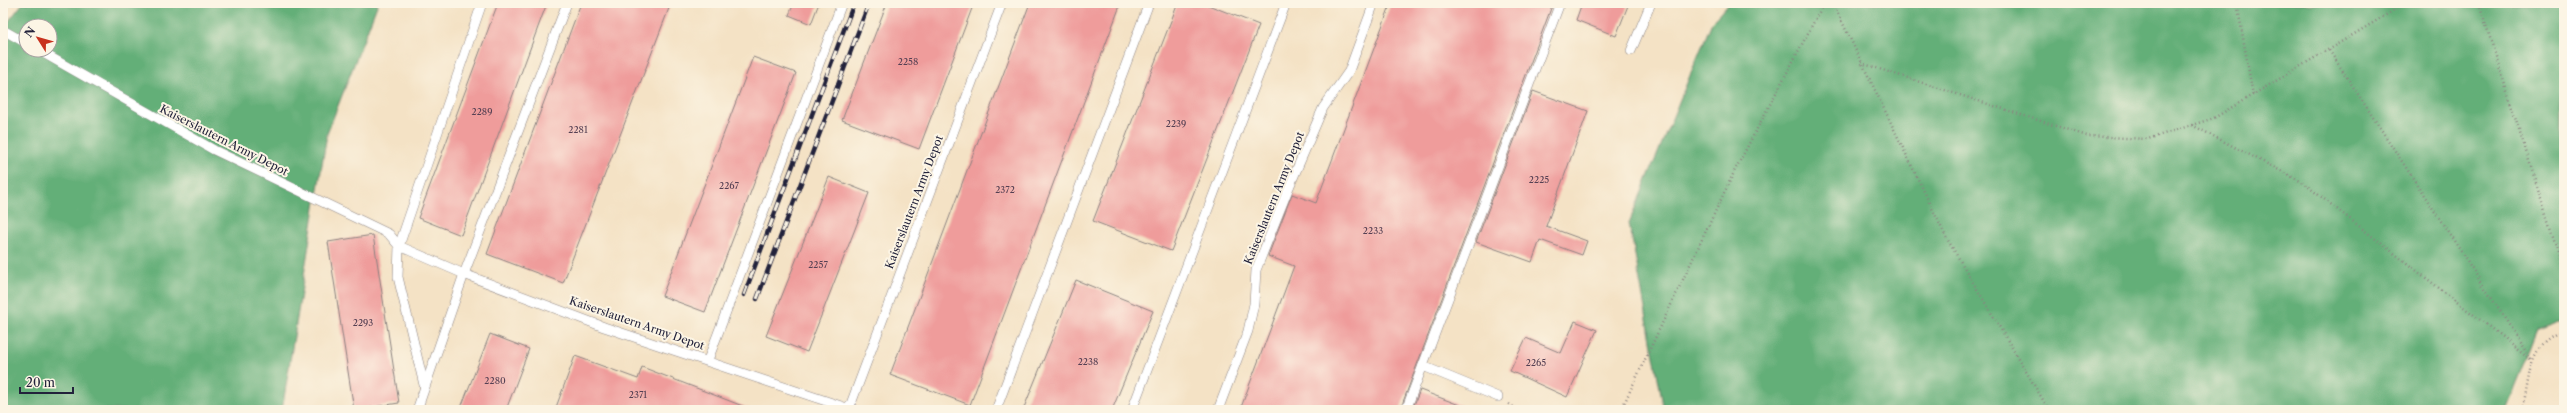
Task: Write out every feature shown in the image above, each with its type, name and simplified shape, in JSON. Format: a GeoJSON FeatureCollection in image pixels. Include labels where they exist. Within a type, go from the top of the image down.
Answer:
{"type":"FeatureCollection","features":[{"type":"Feature","properties":{"kind":"lane"},"geometry":{"type":"LineString","coordinates":[[424,385],[398,277],[399,246],[482,3]]}},
{"type":"Feature","properties":{"kind":"lane"},"geometry":{"type":"LineString","coordinates":[[417,410],[424,385],[464,274],[567,3]]}},
{"type":"Feature","properties":{"kind":"lane"},"geometry":{"type":"LineString","coordinates":[[708,360],[842,3]]}},
{"type":"Feature","properties":{"kind":"lane","name":"Kaiserslautern Army Depot"},"geometry":{"type":"LineString","coordinates":[[52,58],[214,150],[389,234],[399,246],[464,274],[604,327],[708,360],[851,409],[1002,3]]}},
{"type":"Feature","properties":{"kind":"lane"},"geometry":{"type":"LineString","coordinates":[[996,410],[1149,3]]}},
{"type":"Feature","properties":{"kind":"lane"},"geometry":{"type":"LineString","coordinates":[[1132,410],[1286,3]]}},
{"type":"Feature","properties":{"kind":"lane","name":"Kaiserslautern Army Depot"},"geometry":{"type":"LineString","coordinates":[[1218,410],[1248,331],[1254,304],[1256,270],[1286,192],[1323,108],[1349,71],[1374,3]]}},
{"type":"Feature","properties":{"kind":"lane"},"geometry":{"type":"LineString","coordinates":[[1406,410],[1560,3]]}},
{"type":"Feature","properties":{"kind":"lane"},"geometry":{"type":"LineString","coordinates":[[1631,51],[1651,3]]}},
{"type":"Feature","properties":{"kind":"lane"},"geometry":{"type":"LineString","coordinates":[[3,30],[18,38]]}},
{"type":"Feature","properties":{"kind":"lane"},"geometry":{"type":"LineString","coordinates":[[1422,366],[1498,397]]}},
{"type":"Feature","properties":{"kind":"path"},"geometry":{"type":"LineString","coordinates":[[1621,410],[1735,170],[1824,3]]}},
{"type":"Feature","properties":{"kind":"path"},"geometry":{"type":"LineString","coordinates":[[1833,3],[1946,237],[2049,410]]}},
{"type":"Feature","properties":{"kind":"path"},"geometry":{"type":"LineString","coordinates":[[2237,3],[2253,95]]}},
{"type":"Feature","properties":{"kind":"path"},"geometry":{"type":"LineString","coordinates":[[1861,63],[2086,136],[2148,139],[2214,118],[2406,3]]}},
{"type":"Feature","properties":{"kind":"path"},"geometry":{"type":"LineString","coordinates":[[2480,3],[2564,271]]}},
{"type":"Feature","properties":{"kind":"path"},"geometry":{"type":"LineString","coordinates":[[2329,50],[2532,360]]}},
{"type":"Feature","properties":{"kind":"path"},"geometry":{"type":"LineString","coordinates":[[2192,125],[2302,182],[2532,360]]}},
{"type":"Feature","properties":{"kind":"path"},"geometry":{"type":"LineString","coordinates":[[2522,410],[2532,360],[2547,341],[2564,331]]}},
{"type":"Feature","properties":{"kind":"green space"},"geometry":{"type":"Polygon","coordinates":[[[23,3],[378,3],[327,134],[282,410],[3,410],[3,28],[23,3]]]}},
{"type":"Feature","properties":{"kind":"green space"},"geometry":{"type":"Polygon","coordinates":[[[1729,3],[2564,3],[2564,320],[2537,330],[2505,410],[1664,410],[1629,223],[1712,22],[1729,3]]]}},
{"type":"Feature","properties":{"kind":"building"},"geometry":{"type":"Polygon","coordinates":[[[498,3],[547,3],[461,235],[418,218],[498,3]]]}},
{"type":"Feature","properties":{"kind":"building"},"geometry":{"type":"Polygon","coordinates":[[[581,3],[671,3],[563,283],[487,254],[581,3]]]}},
{"type":"Feature","properties":{"kind":"building"},"geometry":{"type":"Polygon","coordinates":[[[794,3],[819,3],[811,24],[789,15],[794,3]]]}},
{"type":"Feature","properties":{"kind":"building"},"geometry":{"type":"Polygon","coordinates":[[[887,3],[974,3],[919,149],[842,120],[887,3]]]}},
{"type":"Feature","properties":{"kind":"building"},"geometry":{"type":"Polygon","coordinates":[[[1030,3],[1121,3],[970,405],[890,375],[1030,3]]]}},
{"type":"Feature","properties":{"kind":"building"},"geometry":{"type":"Polygon","coordinates":[[[1178,3],[1203,3],[1259,25],[1171,251],[1093,221],[1178,3]]]}},
{"type":"Feature","properties":{"kind":"building"},"geometry":{"type":"Polygon","coordinates":[[[1391,3],[1553,3],[1400,410],[1240,410],[1294,266],[1268,256],[1292,194],[1316,203],[1391,3]]]}},
{"type":"Feature","properties":{"kind":"building"},"geometry":{"type":"Polygon","coordinates":[[[1582,3],[1629,3],[1616,36],[1576,20],[1582,3]]]}},
{"type":"Feature","properties":{"kind":"building"},"geometry":{"type":"Polygon","coordinates":[[[753,57],[796,73],[705,312],[662,296],[753,57]]]}},
{"type":"Feature","properties":{"kind":"building"},"geometry":{"type":"Polygon","coordinates":[[[1533,91],[1588,111],[1546,226],[1587,241],[1582,255],[1540,240],[1532,262],[1476,242],[1533,91]]]}},
{"type":"Feature","properties":{"kind":"building"},"geometry":{"type":"Polygon","coordinates":[[[829,177],[869,193],[807,352],[766,336],[829,177]]]}},
{"type":"Feature","properties":{"kind":"building"},"geometry":{"type":"Polygon","coordinates":[[[373,235],[399,403],[354,410],[328,242],[373,235]]]}},
{"type":"Feature","properties":{"kind":"building"},"geometry":{"type":"Polygon","coordinates":[[[1076,280],[1153,311],[1112,410],[1023,410],[1076,280]]]}},
{"type":"Feature","properties":{"kind":"building"},"geometry":{"type":"Polygon","coordinates":[[[1575,321],[1597,330],[1567,397],[1510,371],[1526,338],[1561,353],[1575,321]]]}},
{"type":"Feature","properties":{"kind":"building"},"geometry":{"type":"Polygon","coordinates":[[[490,334],[529,349],[506,410],[460,410],[490,334]]]}},
{"type":"Feature","properties":{"kind":"building"},"geometry":{"type":"Polygon","coordinates":[[[575,356],[638,379],[642,367],[753,410],[555,410],[575,356]]]}},
{"type":"Feature","properties":{"kind":"building"},"geometry":{"type":"Polygon","coordinates":[[[1420,390],[1470,409],[1470,410],[1412,410],[1420,390]]]}},
{"type":"Feature","properties":{"kind":"railway"},"geometry":{"type":"LineString","coordinates":[[744,295],[854,3]]}},
{"type":"Feature","properties":{"kind":"railway"},"geometry":{"type":"LineString","coordinates":[[757,299],[869,3]]}}]}
